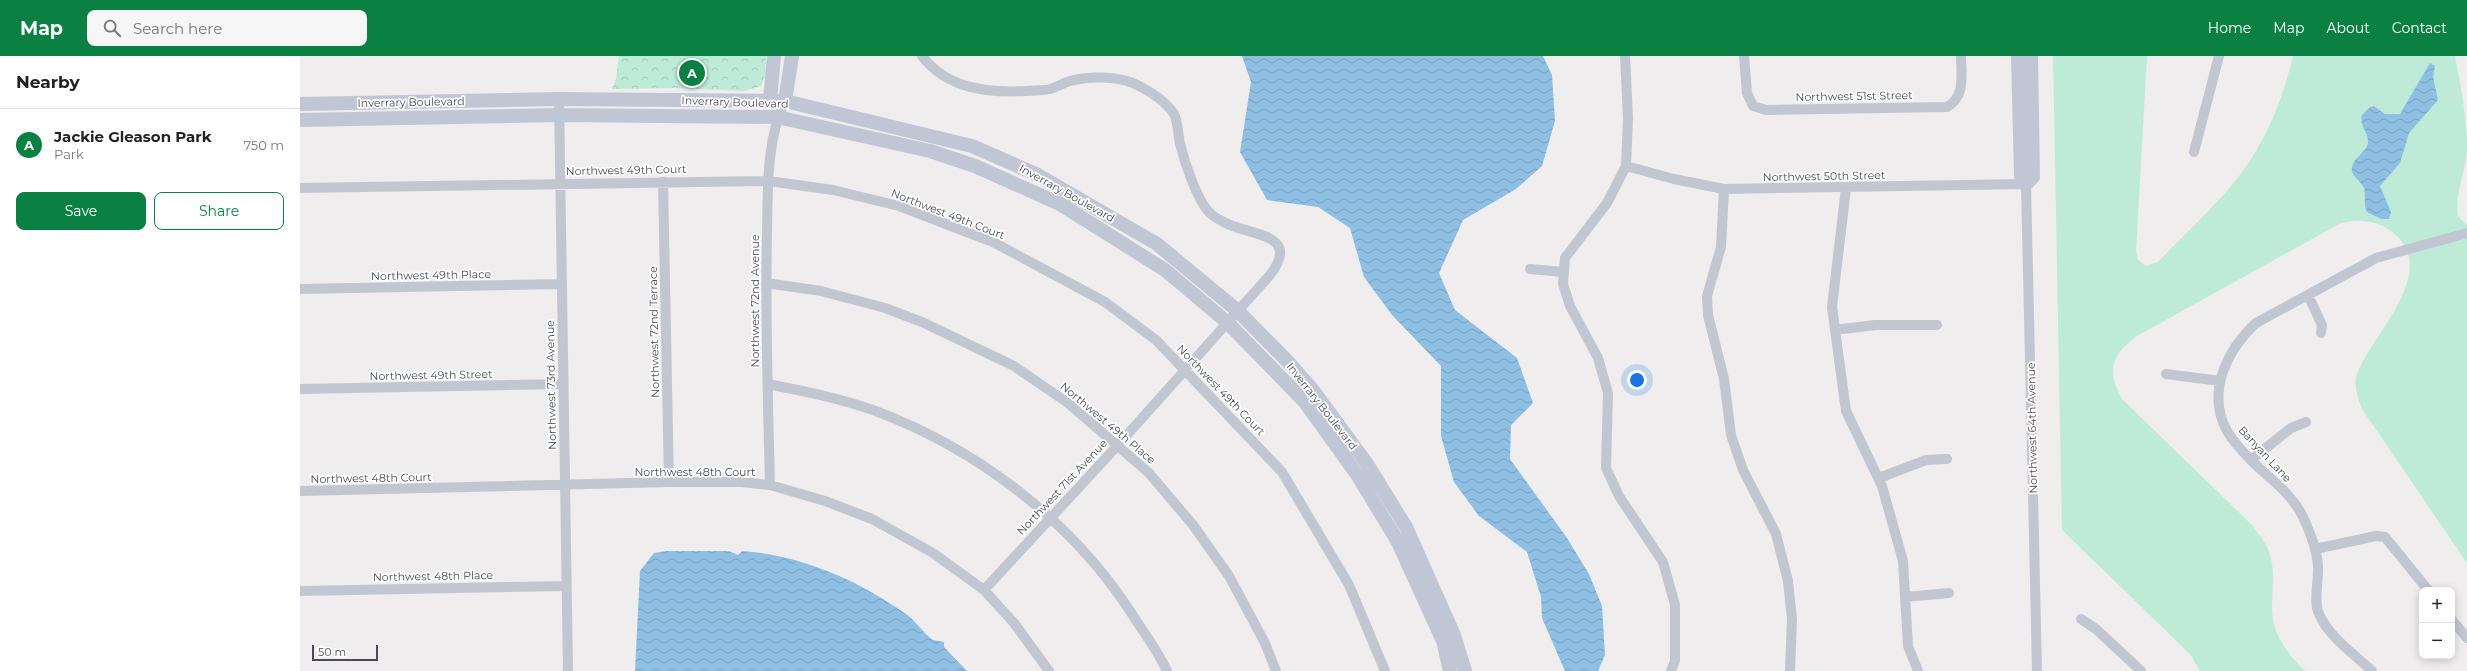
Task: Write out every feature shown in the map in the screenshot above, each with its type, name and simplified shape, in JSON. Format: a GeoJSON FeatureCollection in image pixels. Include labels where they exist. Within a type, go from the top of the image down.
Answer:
{"type":"FeatureCollection","features":[{"type":"Feature","properties":{"kind":"street"},"geometry":{"type":"LineString","coordinates":[[774,56],[770,100],[777,117]]}},
{"type":"Feature","properties":{"kind":"street"},"geometry":{"type":"LineString","coordinates":[[785,101],[792,56]]}},
{"type":"Feature","properties":{"kind":"street","name":"Northwest 71st Avenue"},"geometry":{"type":"LineString","coordinates":[[922,56],[947,77],[973,89],[999,93],[1050,89],[1071,81],[1107,77],[1132,83],[1155,95],[1174,115],[1181,147],[1199,196],[1209,213],[1227,224],[1266,236],[1276,243],[1280,251],[1278,264],[1228,323],[984,590]]}},
{"type":"Feature","properties":{"kind":"street"},"geometry":{"type":"LineString","coordinates":[[1625,56],[1628,118],[1626,166],[1607,203],[1565,258],[1563,284],[1570,306],[1598,358],[1608,393],[1606,468],[1619,496],[1663,562],[1675,605],[1675,661],[1671,671]]}},
{"type":"Feature","properties":{"kind":"street","name":"Northwest 51st Street"},"geometry":{"type":"LineString","coordinates":[[1744,56],[1746,93],[1753,106],[1766,110],[1947,106],[1955,102],[1962,90],[1961,56]]}},
{"type":"Feature","properties":{"kind":"street","name":"Northwest 64th Avenue"},"geometry":{"type":"LineString","coordinates":[[2018,56],[2021,176],[2026,184],[2037,671]]}},
{"type":"Feature","properties":{"kind":"street","name":"Northwest 64th Avenue"},"geometry":{"type":"LineString","coordinates":[[2026,184],[2033,177],[2031,56]]}},
{"type":"Feature","properties":{"kind":"street"},"geometry":{"type":"LineString","coordinates":[[2194,152],[2219,56]]}},
{"type":"Feature","properties":{"kind":"street","name":"Inverrary Boulevard"},"geometry":{"type":"LineString","coordinates":[[300,104],[559,100],[785,101],[972,146],[1038,175],[1157,244],[1238,311],[1291,364],[1312,389],[1367,464],[1406,528],[1454,635],[1465,671]]}},
{"type":"Feature","properties":{"kind":"street","name":"Northwest 73rd Avenue"},"geometry":{"type":"LineString","coordinates":[[559,100],[559,183],[568,671]]}},
{"type":"Feature","properties":{"kind":"street","name":"Northwest 72nd Avenue"},"geometry":{"type":"LineString","coordinates":[[770,485],[766,283],[768,181],[777,117],[785,101]]}},
{"type":"Feature","properties":{"kind":"street","name":"Inverrary Boulevard"},"geometry":{"type":"LineString","coordinates":[[300,120],[559,115],[777,117],[930,151],[975,166],[1060,204],[1165,270],[1228,323],[1304,401],[1358,476],[1398,542],[1443,641],[1450,671]]}},
{"type":"Feature","properties":{"kind":"street","name":"Northwest 50th Street"},"geometry":{"type":"LineString","coordinates":[[1626,166],[1674,179],[1724,189],[2026,184]]}},
{"type":"Feature","properties":{"kind":"street","name":"Northwest 49th Court"},"geometry":{"type":"LineString","coordinates":[[300,188],[768,181],[833,190],[899,206],[993,242],[1105,302],[1156,340],[1186,369],[1282,472],[1349,585],[1385,671]]}},
{"type":"Feature","properties":{"kind":"street","name":"Northwest 72nd Terrace"},"geometry":{"type":"LineString","coordinates":[[663,182],[669,482]]}},
{"type":"Feature","properties":{"kind":"street"},"geometry":{"type":"LineString","coordinates":[[1846,188],[1832,307],[1846,411],[1879,478],[1903,561],[1908,646],[1918,671]]}},
{"type":"Feature","properties":{"kind":"street"},"geometry":{"type":"LineString","coordinates":[[1724,189],[1722,247],[1707,296],[1708,315],[1724,379],[1732,436],[1744,470],[1776,534],[1788,581],[1792,619],[1790,671]]}},
{"type":"Feature","properties":{"kind":"street","name":"Banyan Lane"},"geometry":{"type":"LineString","coordinates":[[2372,671],[2326,627],[2318,612],[2318,565],[2315,549],[2302,515],[2282,490],[2250,460],[2227,431],[2219,398],[2220,381],[2224,366],[2240,338],[2256,323],[2376,258],[2467,233]]}},
{"type":"Feature","properties":{"kind":"street"},"geometry":{"type":"LineString","coordinates":[[1530,269],[1564,272]]}},
{"type":"Feature","properties":{"kind":"street","name":"Northwest 49th Place"},"geometry":{"type":"LineString","coordinates":[[766,283],[821,291],[885,308],[922,322],[1014,366],[1068,403],[1118,445],[1149,474],[1193,525],[1229,576],[1265,643],[1276,671]]}},
{"type":"Feature","properties":{"kind":"street","name":"Northwest 49th Place"},"geometry":{"type":"LineString","coordinates":[[300,289],[562,284]]}},
{"type":"Feature","properties":{"kind":"street"},"geometry":{"type":"LineString","coordinates":[[2308,296],[2322,325],[2321,333]]}},
{"type":"Feature","properties":{"kind":"street"},"geometry":{"type":"LineString","coordinates":[[1835,330],[1875,325],[1937,325]]}},
{"type":"Feature","properties":{"kind":"street"},"geometry":{"type":"LineString","coordinates":[[2166,374],[2220,381]]}},
{"type":"Feature","properties":{"kind":"street","name":"Northwest 49th Street"},"geometry":{"type":"LineString","coordinates":[[300,389],[563,384]]}},
{"type":"Feature","properties":{"kind":"street"},"geometry":{"type":"LineString","coordinates":[[768,384],[815,393],[873,410],[938,439],[1000,476],[1050,516],[1092,560],[1120,596],[1167,671]]}},
{"type":"Feature","properties":{"kind":"street"},"geometry":{"type":"LineString","coordinates":[[2250,460],[2291,428],[2306,422]]}},
{"type":"Feature","properties":{"kind":"street"},"geometry":{"type":"LineString","coordinates":[[1879,478],[1926,460],[1947,459]]}},
{"type":"Feature","properties":{"kind":"street","name":"Northwest 48th Court"},"geometry":{"type":"LineString","coordinates":[[300,491],[565,486],[669,482],[741,482],[770,485],[825,501],[872,519],[933,553],[984,590],[1014,623],[1049,671]]}},
{"type":"Feature","properties":{"kind":"street"},"geometry":{"type":"LineString","coordinates":[[2315,549],[2376,536],[2385,537],[2426,587]]}},
{"type":"Feature","properties":{"kind":"street","name":"Northwest 48th Place"},"geometry":{"type":"LineString","coordinates":[[300,591],[566,586]]}},
{"type":"Feature","properties":{"kind":"street"},"geometry":{"type":"LineString","coordinates":[[1905,597],[1949,593]]}},
{"type":"Feature","properties":{"kind":"street"},"geometry":{"type":"LineString","coordinates":[[2081,619],[2096,629],[2141,671]]}},
{"type":"Feature","properties":{"kind":"street"},"geometry":{"type":"LineString","coordinates":[[2454,623],[2467,638]]}},
{"type":"Feature","properties":{"kind":"green space"},"geometry":{"type":"Polygon","coordinates":[[[619,56],[766,56],[765,75],[761,86],[744,91],[673,88],[612,89],[616,79],[619,56]]]}},
{"type":"Feature","properties":{"kind":"green space"},"geometry":{"type":"Polygon","coordinates":[[[2053,56],[2147,56],[2136,251],[2138,260],[2146,266],[2158,262],[2214,205],[2243,171],[2262,140],[2277,108],[2293,56],[2455,56],[2467,138],[2466,158],[2457,208],[2458,216],[2467,225],[2467,563],[2362,409],[2356,392],[2357,374],[2365,357],[2400,301],[2407,282],[2410,264],[2405,247],[2391,231],[2385,227],[2366,221],[2353,221],[2339,224],[2137,336],[2121,350],[2114,364],[2114,379],[2122,399],[2253,526],[2265,543],[2272,564],[2272,610],[2275,628],[2282,644],[2305,671],[2200,671],[2190,654],[2062,530],[2053,56]]]}},
{"type":"Feature","properties":{"kind":"water"},"geometry":{"type":"Polygon","coordinates":[[[1242,56],[1543,56],[1552,75],[1555,121],[1542,166],[1516,189],[1463,220],[1439,273],[1455,310],[1517,358],[1533,403],[1511,425],[1510,459],[1567,538],[1589,574],[1602,606],[1605,655],[1598,671],[1565,671],[1542,618],[1541,597],[1527,552],[1479,516],[1454,482],[1441,436],[1441,366],[1392,315],[1364,277],[1350,228],[1318,207],[1267,200],[1240,152],[1251,82],[1242,56]]]}},
{"type":"Feature","properties":{"kind":"water"},"geometry":{"type":"Polygon","coordinates":[[[2430,63],[2435,66],[2433,77],[2438,100],[2409,133],[2400,163],[2380,186],[2391,212],[2389,219],[2381,219],[2367,212],[2365,206],[2364,188],[2352,172],[2353,164],[2368,144],[2368,137],[2361,119],[2362,115],[2370,107],[2374,106],[2385,114],[2400,114],[2430,63]]]}},
{"type":"Feature","properties":{"kind":"water"},"geometry":{"type":"Polygon","coordinates":[[[666,551],[729,551],[738,555],[742,551],[764,553],[828,571],[868,590],[906,614],[933,640],[944,642],[944,647],[967,671],[635,671],[640,571],[654,553],[666,551]]]}},
{"type":"Feature","properties":{"kind":"place","name":"Jackie Gleason Park"},"geometry":{"type":"Point","coordinates":[692,73]}}]}
